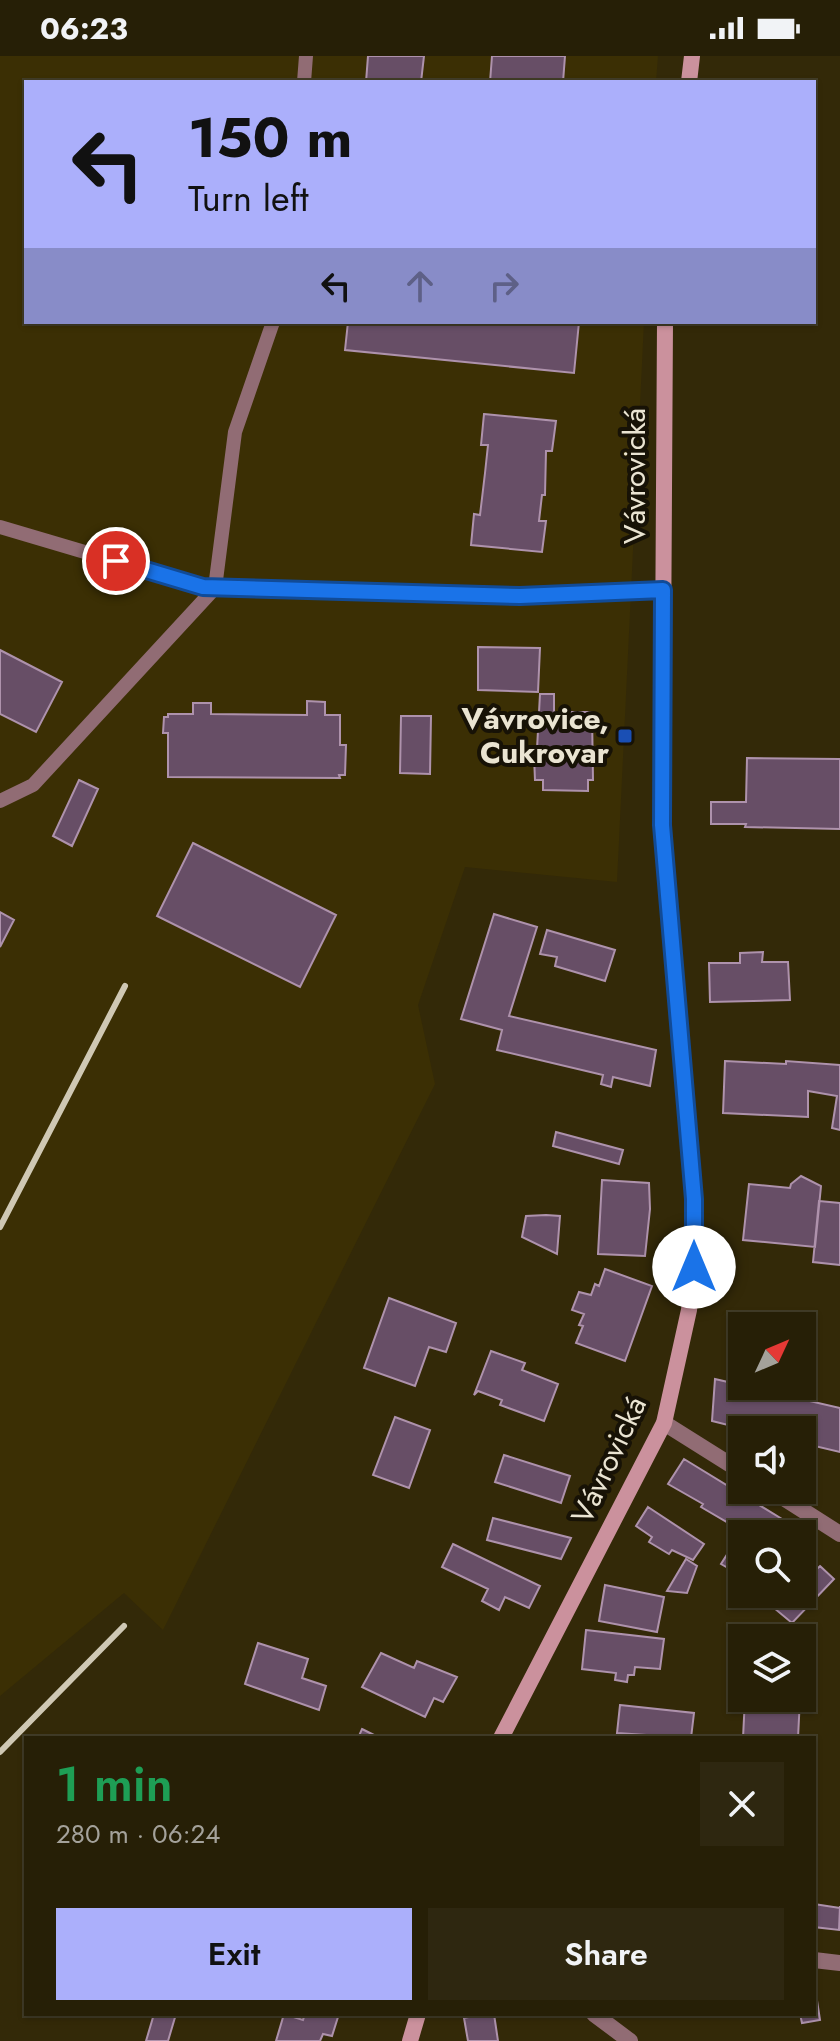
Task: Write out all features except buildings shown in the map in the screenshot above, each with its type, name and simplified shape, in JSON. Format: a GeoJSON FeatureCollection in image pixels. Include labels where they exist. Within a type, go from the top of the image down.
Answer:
{"type":"FeatureCollection","features":[{"type":"Feature","properties":{"kind":"street"},"geometry":{"type":"LineString","coordinates":[[689,80],[692,56]]}},
{"type":"Feature","properties":{"kind":"street","name":"Vávrovická"},"geometry":{"type":"LineString","coordinates":[[502,1736],[664,1423],[689,1310],[694,1267],[694,1199],[662,825],[665,324]]}},
{"type":"Feature","properties":{"kind":"street"},"geometry":{"type":"LineString","coordinates":[[664,1423],[728,1463]]}},
{"type":"Feature","properties":{"kind":"street"},"geometry":{"type":"LineString","coordinates":[[793,1504],[840,1534]]}},
{"type":"Feature","properties":{"kind":"street"},"geometry":{"type":"LineString","coordinates":[[816,1960],[840,1963]]}},
{"type":"Feature","properties":{"kind":"street"},"geometry":{"type":"LineString","coordinates":[[410,2041],[417,2016]]}},
{"type":"Feature","properties":{"kind":"street"},"geometry":{"type":"LineString","coordinates":[[597,2016],[630,2041]]}},
{"type":"Feature","properties":{"kind":"lane"},"geometry":{"type":"LineString","coordinates":[[304,80],[306,56]]}},
{"type":"Feature","properties":{"kind":"lane"},"geometry":{"type":"LineString","coordinates":[[0,801],[33,785],[215,588],[235,432],[272,324]]}},
{"type":"Feature","properties":{"kind":"lane"},"geometry":{"type":"LineString","coordinates":[[0,527],[203,587],[520,596],[663,590]]}},
{"type":"Feature","properties":{"kind":"shaded area"},"geometry":{"type":"Polygon","coordinates":[[[0,56],[658,56],[656,80],[24,80],[24,324],[644,324],[617,882],[465,867],[418,1005],[435,1084],[163,1630],[124,1593],[0,1696],[0,56]]]}},
{"type":"Feature","properties":{"kind":"railway"},"geometry":{"type":"LineString","coordinates":[[0,1227],[125,986]]}},
{"type":"Feature","properties":{"kind":"railway"},"geometry":{"type":"LineString","coordinates":[[0,1752],[124,1626]]}},
{"type":"Feature","properties":{"kind":"place","name":"Vávrovice, Cukrovar"},"geometry":{"type":"Point","coordinates":[625,736]}},
{"type":"Feature","properties":{"kind":"route"},"geometry":{"type":"LineString","coordinates":[[116,561],[203,587],[520,596],[663,590],[662,825],[694,1199],[694,1267]]}}]}
